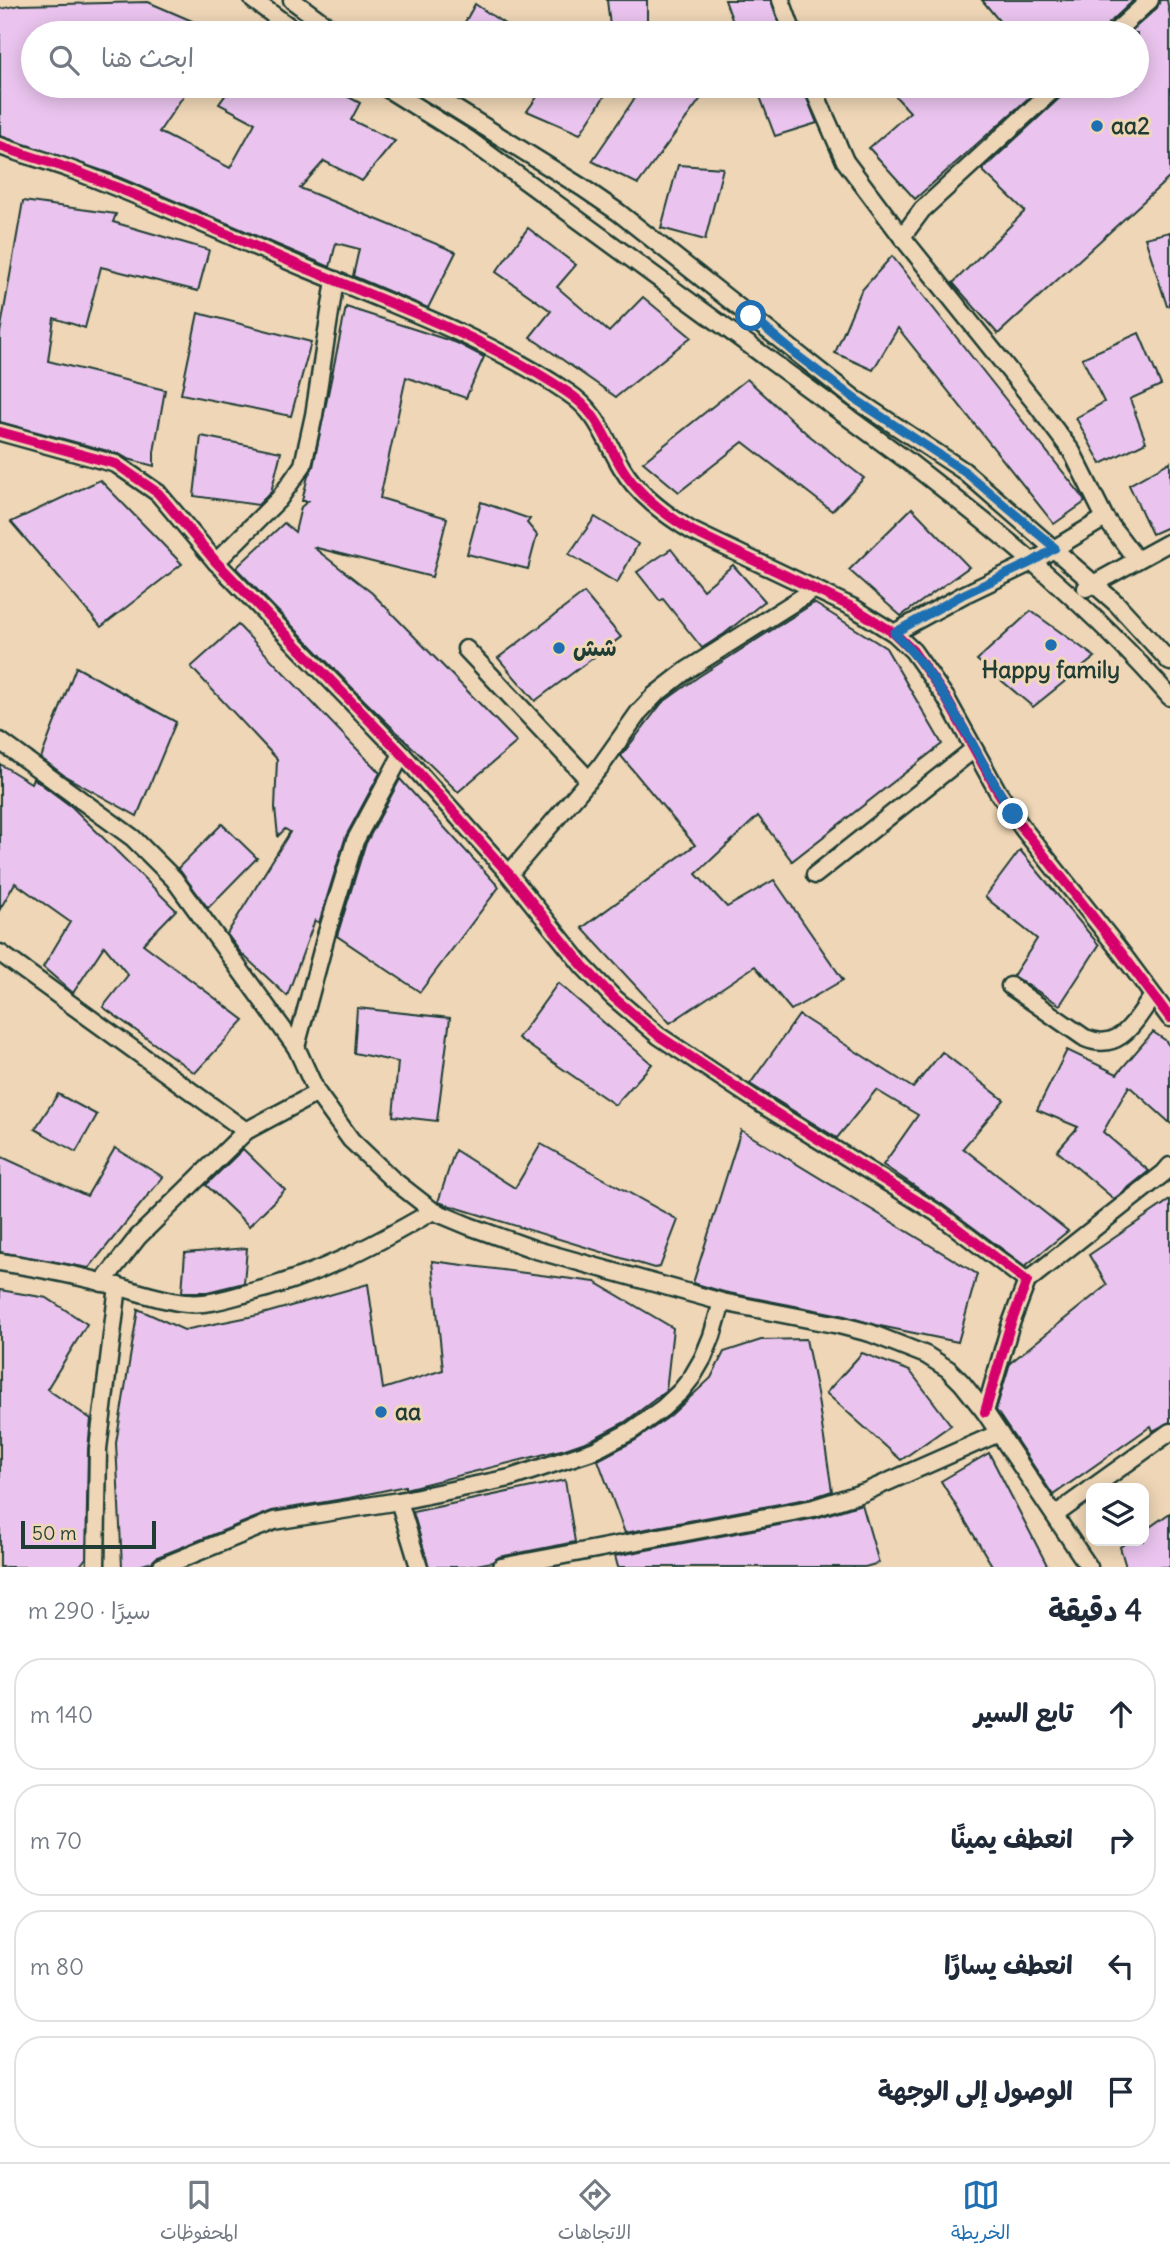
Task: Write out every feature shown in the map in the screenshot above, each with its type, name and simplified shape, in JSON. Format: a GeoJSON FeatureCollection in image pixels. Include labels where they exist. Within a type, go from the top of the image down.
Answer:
{"type":"FeatureCollection","features":[{"type":"Feature","properties":{"kind":"street"},"geometry":{"type":"LineString","coordinates":[[253,0],[282,21]]}},
{"type":"Feature","properties":{"kind":"street"},"geometry":{"type":"LineString","coordinates":[[292,0],[321,21]]}},
{"type":"Feature","properties":{"kind":"street"},"geometry":{"type":"LineString","coordinates":[[781,0],[789,21]]}},
{"type":"Feature","properties":{"kind":"street"},"geometry":{"type":"LineString","coordinates":[[1127,21],[1150,0]]}},
{"type":"Feature","properties":{"kind":"street"},"geometry":{"type":"LineString","coordinates":[[402,98],[468,139],[909,462],[1072,597],[1137,659],[1170,697]]}},
{"type":"Feature","properties":{"kind":"street"},"geometry":{"type":"LineString","coordinates":[[438,98],[618,212],[855,399],[964,471],[1117,604],[1170,662]]}},
{"type":"Feature","properties":{"kind":"street"},"geometry":{"type":"LineString","coordinates":[[817,98],[845,161],[1065,442],[1105,518],[1136,559]]}},
{"type":"Feature","properties":{"kind":"street"},"geometry":{"type":"LineString","coordinates":[[902,237],[922,210],[1044,98]]}},
{"type":"Feature","properties":{"kind":"street"},"geometry":{"type":"LineString","coordinates":[[0,146],[75,171],[411,310],[492,349],[568,392],[582,404],[600,425],[623,470],[657,508],[692,531],[854,608],[894,633],[930,673],[998,792],[1035,846],[1117,947],[1170,1018]]}},
{"type":"Feature","properties":{"kind":"street"},"geometry":{"type":"LineString","coordinates":[[216,562],[279,499],[303,465],[314,415],[335,280]]}},
{"type":"Feature","properties":{"kind":"street"},"geometry":{"type":"LineString","coordinates":[[0,432],[116,464],[158,493],[216,562],[402,754],[509,874],[583,966],[612,996],[659,1036],[763,1105],[937,1213],[1027,1281]]}},
{"type":"Feature","properties":{"kind":"street"},"geometry":{"type":"LineString","coordinates":[[894,633],[962,595],[1032,562],[1105,518]]}},
{"type":"Feature","properties":{"kind":"street"},"geometry":{"type":"LineString","coordinates":[[1072,597],[1170,542]]}},
{"type":"Feature","properties":{"kind":"street"},"geometry":{"type":"LineString","coordinates":[[509,874],[615,749],[639,712],[669,682],[815,589]]}},
{"type":"Feature","properties":{"kind":"street"},"geometry":{"type":"LineString","coordinates":[[466,649],[589,780]]}},
{"type":"Feature","properties":{"kind":"street"},"geometry":{"type":"LineString","coordinates":[[0,741],[133,838],[174,879],[296,1047],[317,1093],[351,1140],[392,1179],[433,1211],[537,1250],[722,1302],[839,1325],[926,1355],[948,1369],[985,1412],[1089,1567]]}},
{"type":"Feature","properties":{"kind":"street"},"geometry":{"type":"LineString","coordinates":[[815,875],[974,749]]}},
{"type":"Feature","properties":{"kind":"street"},"geometry":{"type":"LineString","coordinates":[[296,1047],[355,841],[402,754]]}},
{"type":"Feature","properties":{"kind":"street"},"geometry":{"type":"LineString","coordinates":[[0,953],[246,1131]]}},
{"type":"Feature","properties":{"kind":"street"},"geometry":{"type":"LineString","coordinates":[[1010,986],[1085,1038],[1099,1042],[1107,1042],[1123,1035],[1153,996]]}},
{"type":"Feature","properties":{"kind":"street"},"geometry":{"type":"LineString","coordinates":[[96,1567],[98,1448],[110,1284],[138,1237],[246,1131],[317,1093]]}},
{"type":"Feature","properties":{"kind":"street"},"geometry":{"type":"LineString","coordinates":[[985,1412],[1010,1326],[1027,1281],[1170,1166]]}},
{"type":"Feature","properties":{"kind":"street"},"geometry":{"type":"LineString","coordinates":[[0,1262],[110,1284],[169,1300],[214,1303],[279,1286],[326,1268],[433,1211]]}},
{"type":"Feature","properties":{"kind":"street"},"geometry":{"type":"LineString","coordinates":[[161,1567],[274,1521],[510,1478],[595,1450],[631,1431],[663,1408],[692,1377],[712,1336],[722,1302]]}},
{"type":"Feature","properties":{"kind":"street"},"geometry":{"type":"LineString","coordinates":[[1099,1483],[1170,1432]]}},
{"type":"Feature","properties":{"kind":"street"},"geometry":{"type":"LineString","coordinates":[[501,1567],[814,1508],[865,1492],[999,1433]]}},
{"type":"Feature","properties":{"kind":"street"},"geometry":{"type":"LineString","coordinates":[[1055,1515],[1086,1492]]}},
{"type":"Feature","properties":{"kind":"street"},"geometry":{"type":"LineString","coordinates":[[399,1500],[419,1567]]}},
{"type":"Feature","properties":{"kind":"building"},"geometry":{"type":"Polygon","coordinates":[[[607,0],[647,0],[647,21],[609,21],[607,0]]]}},
{"type":"Feature","properties":{"kind":"building"},"geometry":{"type":"Polygon","coordinates":[[[725,0],[771,0],[778,21],[733,21],[725,0]]]}},
{"type":"Feature","properties":{"kind":"building"},"geometry":{"type":"Polygon","coordinates":[[[982,0],[1134,0],[1111,21],[999,21],[982,0]]]}},
{"type":"Feature","properties":{"kind":"building","name":"aa2"},"geometry":{"type":"Polygon","coordinates":[[[1160,0],[1167,0],[1170,16],[1170,177],[998,334],[953,283],[1025,211],[982,170],[1060,98],[1149,98],[1149,21],[1142,21],[1157,8],[1160,0]]]}},
{"type":"Feature","properties":{"kind":"building"},"geometry":{"type":"Polygon","coordinates":[[[148,2],[192,21],[21,21],[21,98],[182,98],[159,132],[230,168],[255,123],[219,104],[223,98],[351,98],[360,103],[351,120],[395,141],[362,181],[324,161],[300,188],[456,252],[428,308],[353,276],[359,249],[336,243],[330,267],[109,173],[0,136],[0,9],[20,5],[148,2]]]}},
{"type":"Feature","properties":{"kind":"building"},"geometry":{"type":"Polygon","coordinates":[[[475,4],[500,21],[466,21],[475,4]]]}},
{"type":"Feature","properties":{"kind":"building"},"geometry":{"type":"Polygon","coordinates":[[[536,98],[603,98],[580,134],[527,111],[536,98]]]}},
{"type":"Feature","properties":{"kind":"building"},"geometry":{"type":"Polygon","coordinates":[[[635,98],[701,98],[638,184],[592,161],[635,98]]]}},
{"type":"Feature","properties":{"kind":"building"},"geometry":{"type":"Polygon","coordinates":[[[761,98],[807,98],[817,123],[775,136],[761,98]]]}},
{"type":"Feature","properties":{"kind":"building"},"geometry":{"type":"Polygon","coordinates":[[[897,98],[1029,98],[915,199],[869,148],[910,112],[897,98]]]}},
{"type":"Feature","properties":{"kind":"building"},"geometry":{"type":"Polygon","coordinates":[[[678,165],[723,168],[705,240],[661,228],[678,165]]]}},
{"type":"Feature","properties":{"kind":"building"},"geometry":{"type":"Polygon","coordinates":[[[23,201],[116,214],[113,222],[209,250],[198,291],[101,267],[85,328],[54,318],[48,361],[165,390],[154,466],[0,422],[0,333],[23,201]]]}},
{"type":"Feature","properties":{"kind":"building"},"geometry":{"type":"Polygon","coordinates":[[[528,228],[576,265],[557,287],[609,332],[643,297],[691,337],[616,397],[530,337],[551,311],[496,272],[528,228]]]}},
{"type":"Feature","properties":{"kind":"building"},"geometry":{"type":"Polygon","coordinates":[[[1170,232],[1170,305],[1167,306],[1145,238],[1170,232]]]}},
{"type":"Feature","properties":{"kind":"building"},"geometry":{"type":"Polygon","coordinates":[[[892,256],[1082,496],[1085,502],[1054,524],[898,328],[873,370],[835,353],[861,291],[892,256]]]}},
{"type":"Feature","properties":{"kind":"building"},"geometry":{"type":"Polygon","coordinates":[[[346,307],[457,343],[484,357],[466,398],[406,377],[380,498],[447,518],[432,577],[313,547],[372,593],[517,742],[458,792],[236,568],[284,523],[295,532],[301,507],[308,501],[302,501],[313,467],[346,307]]]}},
{"type":"Feature","properties":{"kind":"building"},"geometry":{"type":"Polygon","coordinates":[[[198,313],[311,342],[291,416],[181,394],[198,313]]]}},
{"type":"Feature","properties":{"kind":"building"},"geometry":{"type":"Polygon","coordinates":[[[1139,333],[1161,385],[1130,399],[1146,442],[1101,464],[1076,418],[1104,402],[1082,358],[1139,333]]]}},
{"type":"Feature","properties":{"kind":"building"},"geometry":{"type":"Polygon","coordinates":[[[747,379],[806,433],[864,478],[832,511],[743,442],[679,492],[643,462],[747,379]]]}},
{"type":"Feature","properties":{"kind":"building"},"geometry":{"type":"Polygon","coordinates":[[[201,436],[281,452],[271,492],[258,505],[194,496],[201,436]]]}},
{"type":"Feature","properties":{"kind":"building"},"geometry":{"type":"Polygon","coordinates":[[[1170,462],[1170,526],[1152,534],[1129,485],[1170,462]]]}},
{"type":"Feature","properties":{"kind":"building"},"geometry":{"type":"Polygon","coordinates":[[[100,480],[182,564],[101,627],[11,522],[100,480]]]}},
{"type":"Feature","properties":{"kind":"building"},"geometry":{"type":"Polygon","coordinates":[[[481,502],[530,519],[527,523],[537,535],[528,569],[467,554],[481,502]]]}},
{"type":"Feature","properties":{"kind":"building"},"geometry":{"type":"Polygon","coordinates":[[[912,508],[969,567],[901,616],[849,570],[912,508]]]}},
{"type":"Feature","properties":{"kind":"building"},"geometry":{"type":"Polygon","coordinates":[[[595,517],[638,544],[617,583],[569,554],[595,517]]]}},
{"type":"Feature","properties":{"kind":"building"},"geometry":{"type":"Polygon","coordinates":[[[671,549],[703,590],[733,565],[765,601],[702,648],[663,599],[660,601],[637,572],[671,549]]]}},
{"type":"Feature","properties":{"kind":"building","name":"شش"},"geometry":{"type":"Polygon","coordinates":[[[584,593],[621,637],[535,701],[498,658],[584,593]]]}},
{"type":"Feature","properties":{"kind":"building"},"geometry":{"type":"Polygon","coordinates":[[[814,603],[886,648],[942,744],[792,861],[758,816],[696,874],[727,907],[774,880],[843,980],[791,1010],[755,966],[670,1023],[582,928],[695,845],[621,756],[662,703],[814,603]]]}},
{"type":"Feature","properties":{"kind":"building"},"geometry":{"type":"Polygon","coordinates":[[[1031,611],[1095,657],[1033,707],[977,660],[1031,611]]]}},
{"type":"Feature","properties":{"kind":"building"},"geometry":{"type":"Polygon","coordinates":[[[238,625],[380,773],[346,836],[319,923],[315,920],[287,996],[241,953],[227,934],[290,832],[285,829],[278,836],[275,808],[277,759],[191,667],[238,625]]]}},
{"type":"Feature","properties":{"kind":"building"},"geometry":{"type":"Polygon","coordinates":[[[76,667],[176,722],[137,816],[65,776],[41,758],[76,667]]]}},
{"type":"Feature","properties":{"kind":"building"},"geometry":{"type":"Polygon","coordinates":[[[0,764],[31,783],[33,778],[72,807],[176,910],[143,944],[244,1020],[195,1073],[103,1007],[128,975],[104,946],[73,993],[43,967],[70,922],[15,883],[0,909],[0,764]]]}},
{"type":"Feature","properties":{"kind":"building"},"geometry":{"type":"Polygon","coordinates":[[[400,779],[499,887],[420,992],[337,936],[365,845],[400,779]]]}},
{"type":"Feature","properties":{"kind":"building"},"geometry":{"type":"Polygon","coordinates":[[[222,824],[257,858],[208,908],[178,868],[222,824]]]}},
{"type":"Feature","properties":{"kind":"building"},"geometry":{"type":"Polygon","coordinates":[[[1020,850],[1099,945],[1060,1005],[1013,976],[1037,939],[985,897],[1020,850]]]}},
{"type":"Feature","properties":{"kind":"building"},"geometry":{"type":"Polygon","coordinates":[[[558,983],[652,1064],[615,1105],[518,1038],[558,983]]]}},
{"type":"Feature","properties":{"kind":"building"},"geometry":{"type":"Polygon","coordinates":[[[357,1008],[450,1018],[437,1121],[393,1116],[398,1062],[354,1053],[357,1008]]]}},
{"type":"Feature","properties":{"kind":"building"},"geometry":{"type":"Polygon","coordinates":[[[799,1015],[913,1088],[942,1052],[1004,1100],[963,1148],[1068,1231],[1025,1266],[943,1205],[883,1165],[918,1115],[876,1090],[837,1138],[750,1084],[799,1015]]]}},
{"type":"Feature","properties":{"kind":"building"},"geometry":{"type":"Polygon","coordinates":[[[1153,1032],[1170,1047],[1170,1123],[1129,1086],[1103,1132],[1149,1171],[1114,1199],[1057,1151],[1078,1127],[1037,1110],[1067,1050],[1117,1074],[1153,1032]]]}},
{"type":"Feature","properties":{"kind":"building"},"geometry":{"type":"Polygon","coordinates":[[[58,1094],[97,1115],[76,1152],[35,1129],[58,1094]]]}},
{"type":"Feature","properties":{"kind":"building"},"geometry":{"type":"Polygon","coordinates":[[[741,1130],[977,1274],[958,1342],[693,1283],[741,1130]]]}},
{"type":"Feature","properties":{"kind":"building"},"geometry":{"type":"Polygon","coordinates":[[[541,1144],[678,1220],[660,1267],[654,1268],[438,1202],[455,1150],[515,1188],[541,1144]]]}},
{"type":"Feature","properties":{"kind":"building"},"geometry":{"type":"Polygon","coordinates":[[[115,1148],[163,1177],[89,1268],[0,1252],[0,1156],[87,1196],[115,1148]]]}},
{"type":"Feature","properties":{"kind":"building"},"geometry":{"type":"Polygon","coordinates":[[[243,1149],[285,1190],[249,1226],[206,1185],[243,1149]]]}},
{"type":"Feature","properties":{"kind":"building"},"geometry":{"type":"Polygon","coordinates":[[[1170,1200],[1170,1422],[1153,1431],[1151,1426],[1053,1495],[996,1410],[1010,1363],[1107,1285],[1089,1255],[1170,1200]]]}},
{"type":"Feature","properties":{"kind":"building"},"geometry":{"type":"Polygon","coordinates":[[[247,1248],[244,1283],[207,1292],[182,1292],[185,1253],[247,1248]]]}},
{"type":"Feature","properties":{"kind":"building","name":"aa"},"geometry":{"type":"Polygon","coordinates":[[[432,1261],[595,1282],[673,1328],[666,1391],[625,1422],[591,1440],[565,1449],[405,1489],[405,1486],[272,1511],[157,1557],[152,1562],[136,1567],[122,1567],[116,1443],[138,1309],[184,1330],[259,1315],[368,1284],[383,1389],[443,1370],[432,1261]]]}},
{"type":"Feature","properties":{"kind":"building"},"geometry":{"type":"Polygon","coordinates":[[[0,1290],[47,1298],[87,1324],[47,1389],[91,1419],[86,1558],[79,1567],[0,1567],[0,1290]]]}},
{"type":"Feature","properties":{"kind":"building"},"geometry":{"type":"Polygon","coordinates":[[[806,1339],[832,1491],[811,1498],[625,1533],[598,1460],[636,1440],[670,1416],[711,1378],[724,1352],[761,1340],[806,1339]]]}},
{"type":"Feature","properties":{"kind":"building"},"geometry":{"type":"Polygon","coordinates":[[[862,1353],[910,1371],[951,1425],[901,1460],[826,1393],[862,1353]]]}},
{"type":"Feature","properties":{"kind":"building"},"geometry":{"type":"Polygon","coordinates":[[[989,1453],[1048,1567],[993,1567],[941,1481],[989,1453]]]}},
{"type":"Feature","properties":{"kind":"building"},"geometry":{"type":"Polygon","coordinates":[[[565,1480],[575,1542],[499,1557],[492,1562],[466,1567],[429,1567],[413,1512],[565,1480]]]}},
{"type":"Feature","properties":{"kind":"building"},"geometry":{"type":"Polygon","coordinates":[[[862,1504],[879,1563],[865,1567],[618,1567],[615,1556],[816,1518],[862,1504]]]}},
{"type":"Feature","properties":{"kind":"building"},"geometry":{"type":"Polygon","coordinates":[[[1170,1513],[1170,1567],[1126,1567],[1120,1547],[1149,1546],[1149,1528],[1170,1513]]]}},
{"type":"Feature","properties":{"kind":"cycle path"},"geometry":{"type":"LineString","coordinates":[[0,146],[134,194],[442,325],[506,356],[578,400],[594,417],[629,478],[644,496],[672,518],[692,531],[854,608],[894,633],[913,651],[946,698],[998,792],[1024,830],[1170,1018]]}},
{"type":"Feature","properties":{"kind":"cycle path"},"geometry":{"type":"LineString","coordinates":[[0,432],[116,464],[158,493],[216,562],[402,754],[509,874],[583,966],[612,996],[659,1036],[763,1105],[937,1213],[1027,1281],[1010,1326],[985,1412]]}},
{"type":"Feature","properties":{"kind":"place","name":"aa2"},"geometry":{"type":"Point","coordinates":[1097,126]}},
{"type":"Feature","properties":{"kind":"place","name":"Happy family"},"geometry":{"type":"Point","coordinates":[1051,645]}},
{"type":"Feature","properties":{"kind":"place","name":"شش"},"geometry":{"type":"Point","coordinates":[559,648]}},
{"type":"Feature","properties":{"kind":"place","name":"aa"},"geometry":{"type":"Point","coordinates":[381,1412]}},
{"type":"Feature","properties":{"kind":"route"},"geometry":{"type":"LineString","coordinates":[[751,316],[855,399],[964,471],[1055,548],[894,633],[930,673],[1013,814]]}}]}
